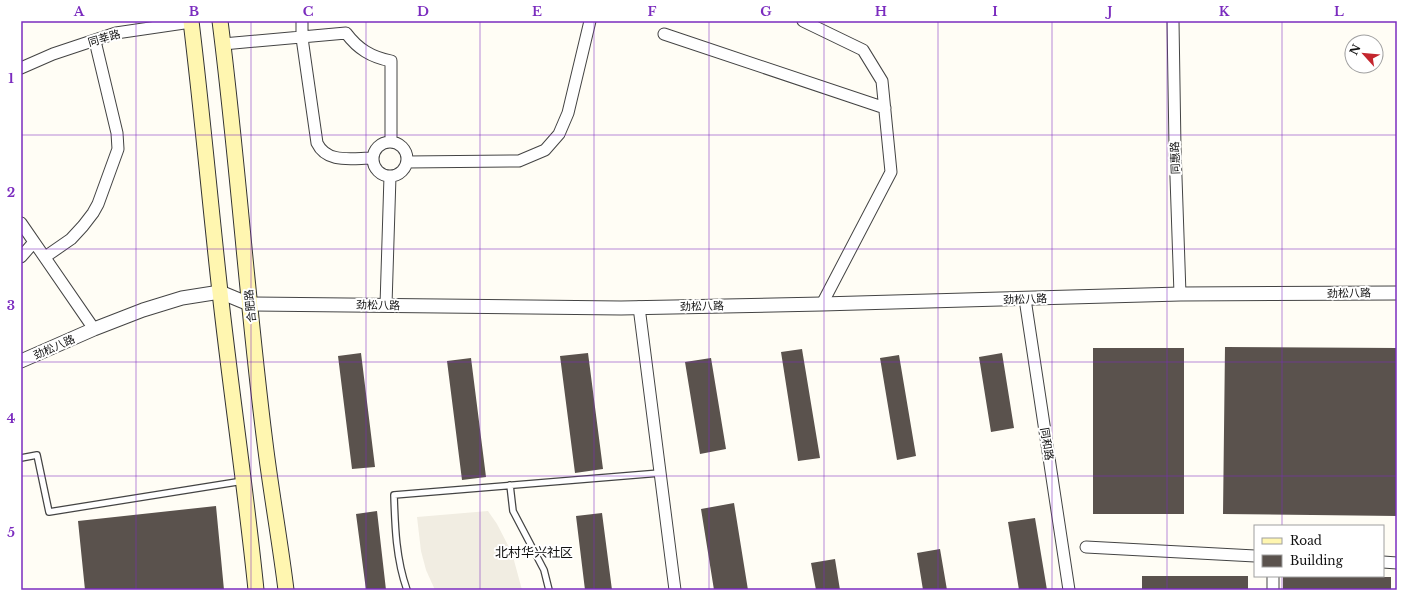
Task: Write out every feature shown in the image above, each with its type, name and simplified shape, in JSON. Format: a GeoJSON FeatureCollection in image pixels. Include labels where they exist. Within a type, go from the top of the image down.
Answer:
{"type":"FeatureCollection","features":[{"type":"Feature","properties":{"kind":"main road","name":"合肥路"},"geometry":{"type":"LineString","coordinates":[[220,21],[265,444],[286,590]]}},
{"type":"Feature","properties":{"kind":"main road"},"geometry":{"type":"LineString","coordinates":[[191,22],[203,122],[220,292],[243,481],[249,517],[256,590]]}},
{"type":"Feature","properties":{"kind":"street"},"geometry":{"type":"LineString","coordinates":[[302,21],[302,38],[316,143],[320,150],[328,156],[339,158],[373,158]]}},
{"type":"Feature","properties":{"kind":"street"},"geometry":{"type":"LineString","coordinates":[[406,162],[519,160],[545,150],[559,134],[568,113],[590,21]]}},
{"type":"Feature","properties":{"kind":"street"},"geometry":{"type":"LineString","coordinates":[[803,21],[863,50],[882,81],[891,172],[822,304]]}},
{"type":"Feature","properties":{"kind":"street","name":"同惠路"},"geometry":{"type":"LineString","coordinates":[[1173,21],[1175,148],[1180,294]]}},
{"type":"Feature","properties":{"kind":"street","name":"同莘路"},"geometry":{"type":"LineString","coordinates":[[21,68],[53,54],[116,34],[191,22]]}},
{"type":"Feature","properties":{"kind":"street"},"geometry":{"type":"LineString","coordinates":[[223,44],[346,34],[354,44],[363,51],[373,56],[391,61],[391,141]]}},
{"type":"Feature","properties":{"kind":"street"},"geometry":{"type":"LineString","coordinates":[[664,34],[884,108]]}},
{"type":"Feature","properties":{"kind":"street"},"geometry":{"type":"LineString","coordinates":[[45,257],[71,239],[93,213],[98,204],[118,149],[117,133],[95,40]]}},
{"type":"Feature","properties":{"kind":"street"},"geometry":{"type":"LineString","coordinates":[[391,141],[401,146],[407,156],[401,172],[390,176],[385,175],[376,169],[373,158],[374,153],[380,144],[391,141]]}},
{"type":"Feature","properties":{"kind":"street"},"geometry":{"type":"LineString","coordinates":[[386,305],[390,176]]}},
{"type":"Feature","properties":{"kind":"street"},"geometry":{"type":"LineString","coordinates":[[21,223],[94,329]]}},
{"type":"Feature","properties":{"kind":"street"},"geometry":{"type":"LineString","coordinates":[[21,258],[34,242]]}},
{"type":"Feature","properties":{"kind":"street","name":"劲松八路"},"geometry":{"type":"LineString","coordinates":[[21,361],[94,329],[143,310],[182,298],[220,292],[249,304],[639,308],[1180,294],[1397,292]]}},
{"type":"Feature","properties":{"kind":"street","name":"同和路"},"geometry":{"type":"LineString","coordinates":[[1025,299],[1069,590]]}},
{"type":"Feature","properties":{"kind":"street"},"geometry":{"type":"LineString","coordinates":[[639,308],[675,590]]}},
{"type":"Feature","properties":{"kind":"street"},"geometry":{"type":"LineString","coordinates":[[1086,547],[1254,556]]}},
{"type":"Feature","properties":{"kind":"street"},"geometry":{"type":"LineString","coordinates":[[1384,562],[1397,563]]}},
{"type":"Feature","properties":{"kind":"street"},"geometry":{"type":"LineString","coordinates":[[1272,577],[1273,590]]}},
{"type":"Feature","properties":{"kind":"lane"},"geometry":{"type":"LineString","coordinates":[[21,458],[37,455],[49,512],[243,481]]}},
{"type":"Feature","properties":{"kind":"lane"},"geometry":{"type":"LineString","coordinates":[[407,590],[402,575],[395,528],[394,495],[660,473]]}},
{"type":"Feature","properties":{"kind":"lane"},"geometry":{"type":"LineString","coordinates":[[510,485],[513,511],[544,570],[549,590]]}},
{"type":"Feature","properties":{"kind":"shaded area"},"geometry":{"type":"Polygon","coordinates":[[[488,511],[497,524],[512,553],[522,590],[435,590],[426,570],[421,551],[417,517],[488,511]]]}},
{"type":"Feature","properties":{"kind":"building"},"geometry":{"type":"Polygon","coordinates":[[[1225,347],[1397,348],[1397,516],[1223,514],[1225,347]]]}},
{"type":"Feature","properties":{"kind":"building"},"geometry":{"type":"Polygon","coordinates":[[[1093,348],[1184,348],[1184,514],[1093,514],[1093,348]]]}},
{"type":"Feature","properties":{"kind":"building"},"geometry":{"type":"Polygon","coordinates":[[[802,349],[820,458],[798,461],[781,352],[802,349]]]}},
{"type":"Feature","properties":{"kind":"building"},"geometry":{"type":"Polygon","coordinates":[[[361,353],[375,467],[352,469],[338,356],[361,353]]]}},
{"type":"Feature","properties":{"kind":"building"},"geometry":{"type":"Polygon","coordinates":[[[588,353],[603,469],[575,473],[560,356],[588,353]]]}},
{"type":"Feature","properties":{"kind":"building"},"geometry":{"type":"Polygon","coordinates":[[[1002,353],[1014,428],[991,432],[979,357],[1002,353]]]}},
{"type":"Feature","properties":{"kind":"building"},"geometry":{"type":"Polygon","coordinates":[[[899,355],[916,456],[897,460],[880,358],[899,355]]]}},
{"type":"Feature","properties":{"kind":"building"},"geometry":{"type":"Polygon","coordinates":[[[471,358],[486,477],[462,480],[447,361],[471,358]]]}},
{"type":"Feature","properties":{"kind":"building"},"geometry":{"type":"Polygon","coordinates":[[[711,358],[726,449],[700,454],[685,362],[711,358]]]}},
{"type":"Feature","properties":{"kind":"building"},"geometry":{"type":"Polygon","coordinates":[[[734,503],[748,590],[714,590],[701,509],[734,503]]]}},
{"type":"Feature","properties":{"kind":"building"},"geometry":{"type":"Polygon","coordinates":[[[216,506],[224,590],[85,590],[78,521],[216,506]]]}},
{"type":"Feature","properties":{"kind":"building"},"geometry":{"type":"Polygon","coordinates":[[[377,511],[386,590],[366,590],[356,514],[377,511]]]}},
{"type":"Feature","properties":{"kind":"building"},"geometry":{"type":"Polygon","coordinates":[[[602,513],[612,590],[585,590],[576,516],[602,513]]]}},
{"type":"Feature","properties":{"kind":"building"},"geometry":{"type":"Polygon","coordinates":[[[1035,518],[1047,590],[1019,590],[1008,522],[1035,518]]]}},
{"type":"Feature","properties":{"kind":"building"},"geometry":{"type":"Polygon","coordinates":[[[940,549],[947,590],[923,590],[917,553],[940,549]]]}},
{"type":"Feature","properties":{"kind":"building"},"geometry":{"type":"Polygon","coordinates":[[[835,559],[840,590],[816,590],[811,563],[835,559]]]}},
{"type":"Feature","properties":{"kind":"building"},"geometry":{"type":"Polygon","coordinates":[[[1142,576],[1248,576],[1248,590],[1142,590],[1142,576]]]}},
{"type":"Feature","properties":{"kind":"building"},"geometry":{"type":"Polygon","coordinates":[[[1283,577],[1391,577],[1391,590],[1283,590],[1283,577]]]}},
{"type":"Feature","properties":{"kind":"district","name":"北村华兴社区"},"geometry":{"type":"Point","coordinates":[534,552]}}]}
